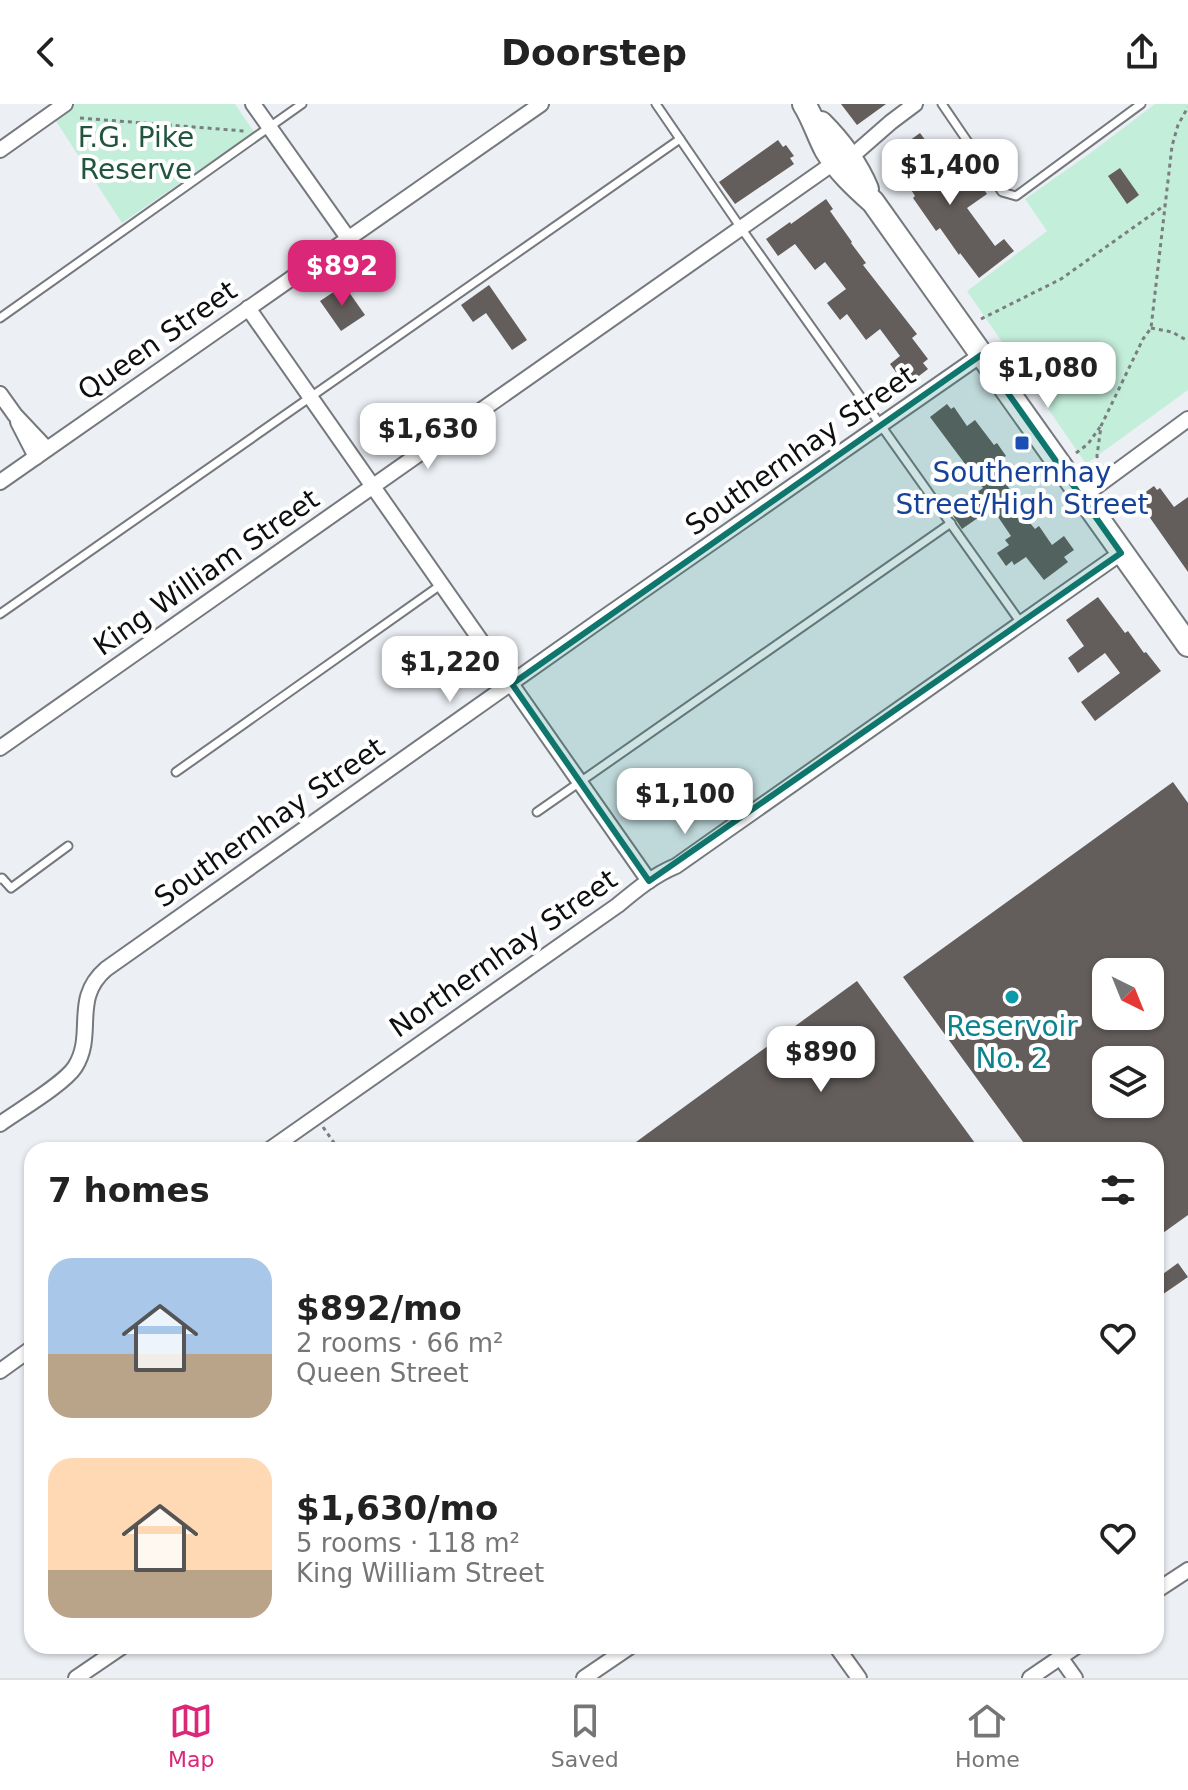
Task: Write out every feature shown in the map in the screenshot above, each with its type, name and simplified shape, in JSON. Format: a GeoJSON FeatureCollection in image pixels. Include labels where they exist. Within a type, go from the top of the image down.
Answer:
{"type":"FeatureCollection","features":[{"type":"Feature","properties":{"kind":"main road"},"geometry":{"type":"LineString","coordinates":[[806,108],[826,150],[843,156],[844,175],[873,202],[1188,645]]}},
{"type":"Feature","properties":{"kind":"street"},"geometry":{"type":"LineString","coordinates":[[0,150],[65,104]]}},
{"type":"Feature","properties":{"kind":"street"},"geometry":{"type":"LineString","coordinates":[[253,104],[262,130],[348,238]]}},
{"type":"Feature","properties":{"kind":"street","name":"Queen Street"},"geometry":{"type":"LineString","coordinates":[[0,482],[541,104]]}},
{"type":"Feature","properties":{"kind":"street","name":"King William Street"},"geometry":{"type":"LineString","coordinates":[[0,748],[915,104]]}},
{"type":"Feature","properties":{"kind":"street"},"geometry":{"type":"LineString","coordinates":[[248,308],[649,881]]}},
{"type":"Feature","properties":{"kind":"street","name":"Southernhay Street"},"geometry":{"type":"LineString","coordinates":[[0,1124],[62,1081],[76,1065],[82,1047],[88,992],[95,979],[599,621],[981,355]]}},
{"type":"Feature","properties":{"kind":"street"},"geometry":{"type":"LineString","coordinates":[[0,394],[42,453]]}},
{"type":"Feature","properties":{"kind":"street"},"geometry":{"type":"LineString","coordinates":[[1082,497],[1188,419]]}},
{"type":"Feature","properties":{"kind":"street","name":"Northernhay Street"},"geometry":{"type":"LineString","coordinates":[[280,1142],[1121,553]]}},
{"type":"Feature","properties":{"kind":"street"},"geometry":{"type":"LineString","coordinates":[[0,1371],[24,1354]]}},
{"type":"Feature","properties":{"kind":"street"},"geometry":{"type":"LineString","coordinates":[[1164,1586],[1188,1570]]}},
{"type":"Feature","properties":{"kind":"street"},"geometry":{"type":"LineString","coordinates":[[76,1678],[111,1654]]}},
{"type":"Feature","properties":{"kind":"street"},"geometry":{"type":"LineString","coordinates":[[584,1678],[619,1654]]}},
{"type":"Feature","properties":{"kind":"street"},"geometry":{"type":"LineString","coordinates":[[842,1654],[859,1678]]}},
{"type":"Feature","properties":{"kind":"street"},"geometry":{"type":"LineString","coordinates":[[1030,1678],[1065,1654]]}},
{"type":"Feature","properties":{"kind":"street"},"geometry":{"type":"LineString","coordinates":[[1060,1657],[1075,1678]]}},
{"type":"Feature","properties":{"kind":"lane"},"geometry":{"type":"LineString","coordinates":[[0,318],[302,104]]}},
{"type":"Feature","properties":{"kind":"lane"},"geometry":{"type":"LineString","coordinates":[[656,104],[1021,623]]}},
{"type":"Feature","properties":{"kind":"lane"},"geometry":{"type":"LineString","coordinates":[[942,104],[1002,192],[1016,196],[1141,104]]}},
{"type":"Feature","properties":{"kind":"lane"},"geometry":{"type":"LineString","coordinates":[[0,614],[680,139]]}},
{"type":"Feature","properties":{"kind":"lane"},"geometry":{"type":"LineString","coordinates":[[537,812],[951,523]]}},
{"type":"Feature","properties":{"kind":"lane"},"geometry":{"type":"LineString","coordinates":[[176,772],[442,584]]}},
{"type":"Feature","properties":{"kind":"lane"},"geometry":{"type":"LineString","coordinates":[[0,879],[11,888],[68,846]]}},
{"type":"Feature","properties":{"kind":"path"},"geometry":{"type":"LineString","coordinates":[[1076,453],[1088,444],[1101,426],[1151,328],[1172,146],[1178,125],[1188,107]]}},
{"type":"Feature","properties":{"kind":"path"},"geometry":{"type":"LineString","coordinates":[[80,118],[262,130]]}},
{"type":"Feature","properties":{"kind":"path"},"geometry":{"type":"LineString","coordinates":[[981,319],[1061,279],[1165,205]]}},
{"type":"Feature","properties":{"kind":"path"},"geometry":{"type":"LineString","coordinates":[[1151,328],[1172,332],[1188,341]]}},
{"type":"Feature","properties":{"kind":"path"},"geometry":{"type":"LineString","coordinates":[[1101,426],[1097,456],[1103,482]]}},
{"type":"Feature","properties":{"kind":"path"},"geometry":{"type":"LineString","coordinates":[[316,1117],[333,1142]]}},
{"type":"Feature","properties":{"kind":"highlighted area"},"geometry":{"type":"Polygon","coordinates":[[[981,355],[1121,553],[649,881],[512,684],[981,355]]]}},
{"type":"Feature","properties":{"kind":"green space","name":"F.G. Pike Reserve"},"geometry":{"type":"Polygon","coordinates":[[[74,104],[235,104],[254,132],[122,223],[54,118],[74,104]]]}},
{"type":"Feature","properties":{"kind":"green space"},"geometry":{"type":"Polygon","coordinates":[[[1155,104],[1188,104],[1188,390],[1086,464],[967,291],[1047,231],[1025,199],[1155,104]]]}},
{"type":"Feature","properties":{"kind":"building"},"geometry":{"type":"Polygon","coordinates":[[[841,104],[886,104],[857,125],[841,104]]]}},
{"type":"Feature","properties":{"kind":"building"},"geometry":{"type":"Polygon","coordinates":[[[920,133],[935,153],[929,157],[952,190],[973,174],[987,194],[967,208],[995,246],[1004,239],[1014,251],[979,278],[940,228],[936,231],[913,198],[915,196],[906,182],[909,180],[893,158],[897,155],[895,151],[920,133]]]}},
{"type":"Feature","properties":{"kind":"building"},"geometry":{"type":"Polygon","coordinates":[[[778,140],[794,156],[790,158],[794,164],[735,204],[719,182],[778,140]]]}},
{"type":"Feature","properties":{"kind":"building"},"geometry":{"type":"Polygon","coordinates":[[[1120,168],[1139,195],[1127,204],[1108,176],[1120,168]]]}},
{"type":"Feature","properties":{"kind":"building"},"geometry":{"type":"Polygon","coordinates":[[[826,199],[833,209],[830,211],[866,263],[863,265],[917,334],[912,338],[928,359],[923,363],[928,369],[906,386],[890,364],[900,356],[880,329],[866,340],[847,314],[840,320],[827,303],[846,289],[825,262],[815,270],[795,244],[778,256],[766,239],[826,199]]]}},
{"type":"Feature","properties":{"kind":"building"},"geometry":{"type":"Polygon","coordinates":[[[344,285],[365,315],[341,331],[320,301],[344,285]]]}},
{"type":"Feature","properties":{"kind":"building"},"geometry":{"type":"Polygon","coordinates":[[[489,285],[527,340],[512,350],[486,313],[473,322],[461,305],[489,285]]]}},
{"type":"Feature","properties":{"kind":"building"},"geometry":{"type":"Polygon","coordinates":[[[947,404],[951,409],[954,407],[967,426],[975,420],[1006,456],[1001,459],[1005,464],[996,470],[1016,498],[1012,501],[1028,524],[1035,529],[1039,526],[1052,545],[1064,536],[1074,550],[1064,557],[1068,562],[1044,580],[1026,557],[1006,566],[997,553],[1009,545],[1005,540],[1011,536],[992,508],[962,529],[950,511],[983,488],[930,417],[947,404]]]}},
{"type":"Feature","properties":{"kind":"building"},"geometry":{"type":"Polygon","coordinates":[[[1154,486],[1157,490],[1160,488],[1174,507],[1188,497],[1188,572],[1141,505],[1148,500],[1143,494],[1154,486]]]}},
{"type":"Feature","properties":{"kind":"building"},"geometry":{"type":"Polygon","coordinates":[[[1098,597],[1125,633],[1128,631],[1161,671],[1095,721],[1081,702],[1120,673],[1105,653],[1078,673],[1068,658],[1084,646],[1066,620],[1098,597]]]}},
{"type":"Feature","properties":{"kind":"building","name":"Reservoir No. 2"},"geometry":{"type":"Polygon","coordinates":[[[1173,782],[1188,803],[1188,1215],[1164,1232],[1164,1142],[1023,1142],[903,977],[1173,782]]]}},
{"type":"Feature","properties":{"kind":"building"},"geometry":{"type":"Polygon","coordinates":[[[857,981],[974,1142],[636,1142],[857,981]]]}},
{"type":"Feature","properties":{"kind":"building"},"geometry":{"type":"Polygon","coordinates":[[[1178,1263],[1188,1277],[1164,1294],[1164,1273],[1178,1263]]]}},
{"type":"Feature","properties":{"kind":"place","name":"Southernhay Street/High Street"},"geometry":{"type":"Point","coordinates":[1022,443]}},
{"type":"Feature","properties":{"kind":"place","name":"Reservoir No. 2"},"geometry":{"type":"Point","coordinates":[1012,997]}}]}
